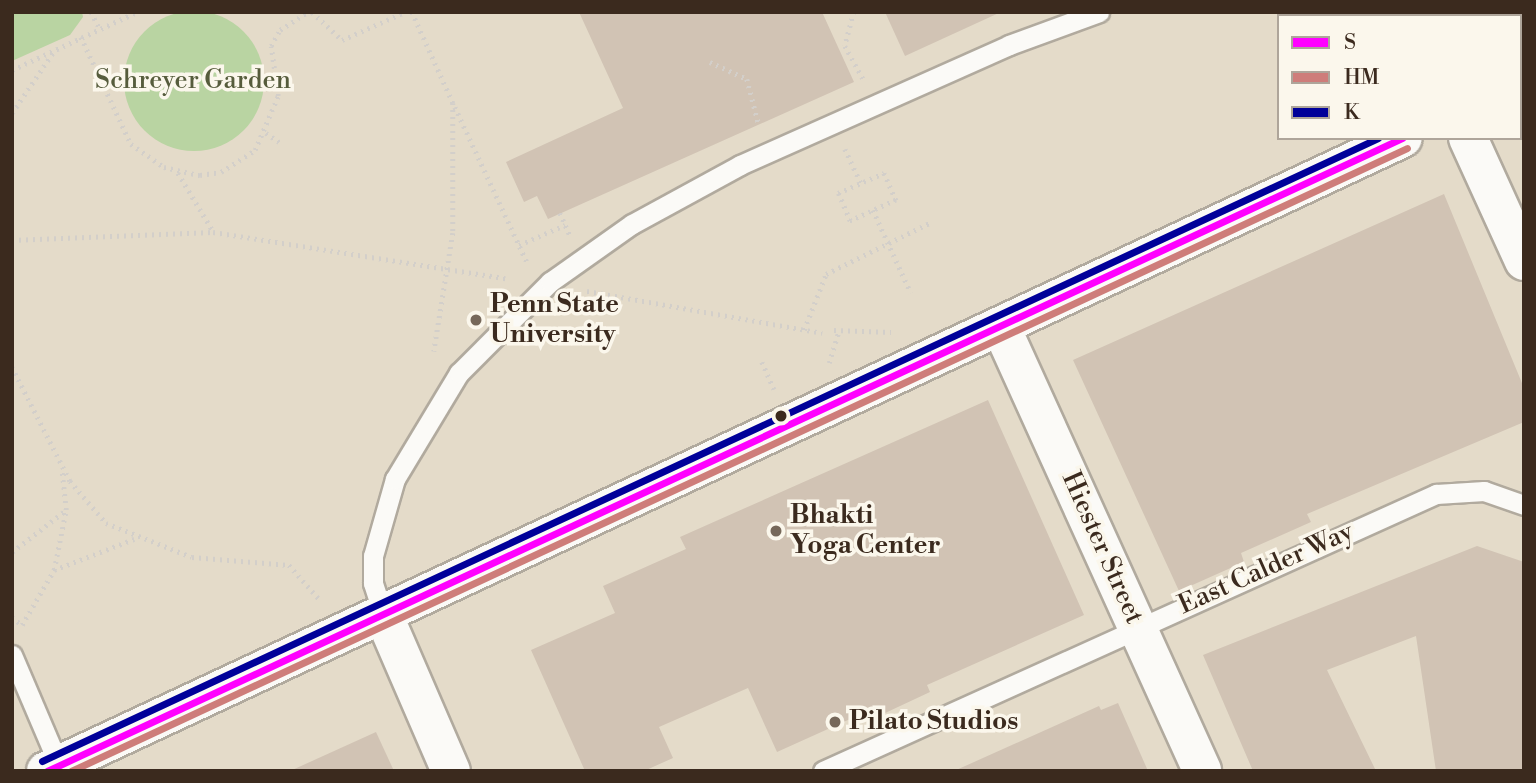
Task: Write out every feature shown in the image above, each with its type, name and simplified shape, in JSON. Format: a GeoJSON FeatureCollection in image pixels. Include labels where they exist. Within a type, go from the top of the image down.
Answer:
{"type":"FeatureCollection","features":[{"type":"Feature","properties":{"kind":"main road"},"geometry":{"type":"LineString","coordinates":[[52,768],[1399,140]]}},
{"type":"Feature","properties":{"kind":"main road"},"geometry":{"type":"LineString","coordinates":[[1469,140],[1524,261]]}},
{"type":"Feature","properties":{"kind":"main road","name":"Hiester Street"},"geometry":{"type":"LineString","coordinates":[[1001,327],[1202,771]]}},
{"type":"Feature","properties":{"kind":"main road"},"geometry":{"type":"LineString","coordinates":[[383,614],[451,771]]}},
{"type":"Feature","properties":{"kind":"lane"},"geometry":{"type":"LineString","coordinates":[[383,614],[373,556],[395,479],[459,373],[550,282],[632,224],[740,165],[1009,45],[1099,12]]}},
{"type":"Feature","properties":{"kind":"lane","name":"East Calder Way"},"geometry":{"type":"LineString","coordinates":[[826,770],[1136,626],[1436,494],[1484,491],[1524,505]]}},
{"type":"Feature","properties":{"kind":"lane"},"geometry":{"type":"LineString","coordinates":[[12,655],[52,768]]}},
{"type":"Feature","properties":{"kind":"path"},"geometry":{"type":"LineString","coordinates":[[91,12],[100,29]]}},
{"type":"Feature","properties":{"kind":"path"},"geometry":{"type":"LineString","coordinates":[[12,70],[137,12]]}},
{"type":"Feature","properties":{"kind":"path"},"geometry":{"type":"LineString","coordinates":[[178,173],[221,172],[255,150],[266,133],[278,96],[271,46],[280,30],[310,12],[342,40],[405,12]]}},
{"type":"Feature","properties":{"kind":"path"},"geometry":{"type":"LineString","coordinates":[[412,12],[524,257]]}},
{"type":"Feature","properties":{"kind":"path"},"geometry":{"type":"LineString","coordinates":[[848,50],[845,32],[854,12]]}},
{"type":"Feature","properties":{"kind":"path"},"geometry":{"type":"LineString","coordinates":[[81,37],[131,144],[178,173],[213,232]]}},
{"type":"Feature","properties":{"kind":"path"},"geometry":{"type":"LineString","coordinates":[[12,113],[54,50]]}},
{"type":"Feature","properties":{"kind":"path"},"geometry":{"type":"LineString","coordinates":[[710,62],[747,79],[759,130]]}},
{"type":"Feature","properties":{"kind":"path"},"geometry":{"type":"LineString","coordinates":[[434,351],[449,269],[453,103]]}},
{"type":"Feature","properties":{"kind":"path"},"geometry":{"type":"LineString","coordinates":[[266,133],[281,143]]}},
{"type":"Feature","properties":{"kind":"path"},"geometry":{"type":"LineString","coordinates":[[848,157],[861,183]]}},
{"type":"Feature","properties":{"kind":"path"},"geometry":{"type":"LineString","coordinates":[[884,173],[896,200],[873,210],[850,221],[838,193],[884,173]]}},
{"type":"Feature","properties":{"kind":"path"},"geometry":{"type":"LineString","coordinates":[[873,210],[911,293]]}},
{"type":"Feature","properties":{"kind":"path"},"geometry":{"type":"LineString","coordinates":[[560,214],[568,231]]}},
{"type":"Feature","properties":{"kind":"path"},"geometry":{"type":"LineString","coordinates":[[804,330],[826,274],[931,222]]}},
{"type":"Feature","properties":{"kind":"path"},"geometry":{"type":"LineString","coordinates":[[519,245],[565,225]]}},
{"type":"Feature","properties":{"kind":"path"},"geometry":{"type":"LineString","coordinates":[[12,240],[213,232],[505,278]]}},
{"type":"Feature","properties":{"kind":"path"},"geometry":{"type":"LineString","coordinates":[[578,289],[822,333]]}},
{"type":"Feature","properties":{"kind":"path"},"geometry":{"type":"LineString","coordinates":[[834,330],[895,332]]}},
{"type":"Feature","properties":{"kind":"path"},"geometry":{"type":"LineString","coordinates":[[762,362],[772,383]]}},
{"type":"Feature","properties":{"kind":"path"},"geometry":{"type":"LineString","coordinates":[[12,367],[62,465],[85,503],[135,539],[192,557],[289,565],[325,606]]}},
{"type":"Feature","properties":{"kind":"path"},"geometry":{"type":"LineString","coordinates":[[12,617],[22,625],[54,570],[66,510],[62,465]]}},
{"type":"Feature","properties":{"kind":"path"},"geometry":{"type":"LineString","coordinates":[[12,552],[66,510]]}},
{"type":"Feature","properties":{"kind":"path"},"geometry":{"type":"LineString","coordinates":[[54,570],[135,539]]}},
{"type":"Feature","properties":{"kind":"green space","name":"Schreyer Garden"},"geometry":{"type":"Polygon","coordinates":[[[194,11],[221,17],[243,32],[258,54],[264,81],[258,108],[243,130],[221,145],[194,151],[167,145],[145,130],[130,108],[124,81],[130,54],[145,32],[167,17],[194,11]]]}},
{"type":"Feature","properties":{"kind":"green space"},"geometry":{"type":"Polygon","coordinates":[[[12,12],[82,12],[83,17],[70,35],[12,61],[12,12]]]}},
{"type":"Feature","properties":{"kind":"building"},"geometry":{"type":"Polygon","coordinates":[[[579,12],[822,12],[854,82],[548,219],[537,196],[524,202],[506,162],[623,108],[579,12]]]}},
{"type":"Feature","properties":{"kind":"building"},"geometry":{"type":"Polygon","coordinates":[[[885,12],[1001,12],[905,56],[885,12]]]}},
{"type":"Feature","properties":{"kind":"building"},"geometry":{"type":"Polygon","coordinates":[[[1444,194],[1524,388],[1524,422],[1307,514],[1311,522],[1241,553],[1244,562],[1179,591],[1073,360],[1444,194]]]}},
{"type":"Feature","properties":{"kind":"building"},"geometry":{"type":"Polygon","coordinates":[[[988,400],[1084,615],[927,685],[930,692],[883,714],[879,706],[777,752],[748,688],[659,727],[673,758],[644,771],[585,771],[531,650],[615,613],[603,586],[686,549],[680,537],[988,400]]]}},
{"type":"Feature","properties":{"kind":"building"},"geometry":{"type":"Polygon","coordinates":[[[1477,546],[1524,562],[1524,771],[1436,771],[1416,636],[1327,670],[1376,771],[1253,771],[1203,655],[1477,546]]]}},
{"type":"Feature","properties":{"kind":"building"},"geometry":{"type":"Polygon","coordinates":[[[1118,703],[1148,771],[954,771],[1099,706],[1101,710],[1118,703]]]}},
{"type":"Feature","properties":{"kind":"building"},"geometry":{"type":"Polygon","coordinates":[[[376,732],[394,771],[290,771],[376,732]]]}},
{"type":"Feature","properties":{"kind":"transit line","name":"K"},"geometry":{"type":"LineString","coordinates":[[42,761],[1374,140]]}},
{"type":"Feature","properties":{"kind":"transit line","name":"S"},"geometry":{"type":"LineString","coordinates":[[47,771],[1398,140]]}},
{"type":"Feature","properties":{"kind":"transit line","name":"HM"},"geometry":{"type":"LineString","coordinates":[[71,771],[1407,148]]}},
{"type":"Feature","properties":{"kind":"place","name":"Penn State University"},"geometry":{"type":"Point","coordinates":[476,320]}},
{"type":"Feature","properties":{"kind":"place","name":"Bhakti Yoga Center"},"geometry":{"type":"Point","coordinates":[776,531]}},
{"type":"Feature","properties":{"kind":"place","name":"Pilato Studios"},"geometry":{"type":"Point","coordinates":[835,722]}}]}
